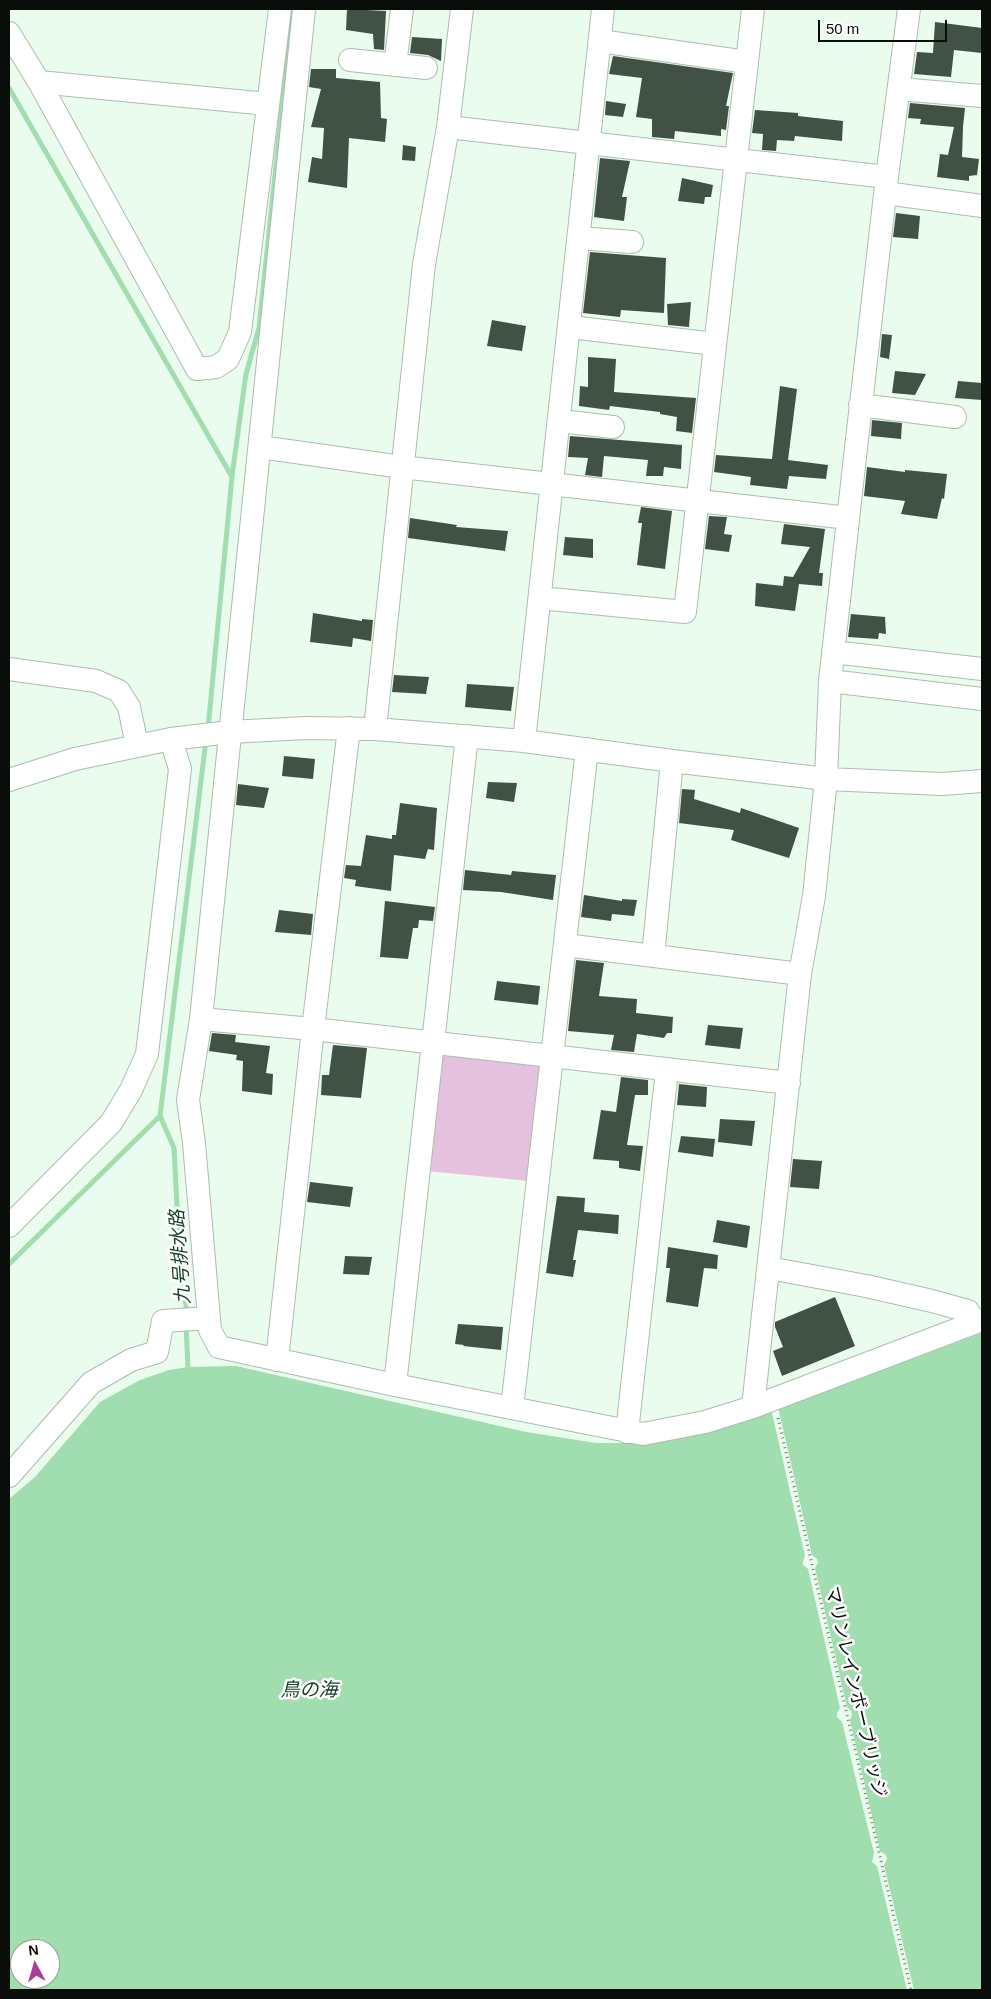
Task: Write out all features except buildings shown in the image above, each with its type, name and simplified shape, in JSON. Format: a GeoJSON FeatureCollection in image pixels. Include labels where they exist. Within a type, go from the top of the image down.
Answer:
{"type":"FeatureCollection","features":[{"type":"Feature","properties":{"kind":"street"},"geometry":{"type":"LineString","coordinates":[[9,34],[39,82],[197,369],[216,367],[228,359],[240,332],[280,9]]}},
{"type":"Feature","properties":{"kind":"street"},"geometry":{"type":"LineString","coordinates":[[304,9],[260,447],[223,733],[201,1019],[188,1100],[194,1143],[204,1318],[219,1347],[395,1385],[643,1434],[704,1422],[763,1404],[978,1321],[968,1311],[932,1301],[866,1286],[769,1268]]}},
{"type":"Feature","properties":{"kind":"street"},"geometry":{"type":"LineString","coordinates":[[395,65],[402,9]]}},
{"type":"Feature","properties":{"kind":"street"},"geometry":{"type":"LineString","coordinates":[[375,728],[424,264],[448,127],[462,9]]}},
{"type":"Feature","properties":{"kind":"street"},"geometry":{"type":"LineString","coordinates":[[524,741],[603,9]]}},
{"type":"Feature","properties":{"kind":"street"},"geometry":{"type":"LineString","coordinates":[[540,598],[685,612],[699,502],[753,9]]}},
{"type":"Feature","properties":{"kind":"street"},"geometry":{"type":"LineString","coordinates":[[763,1404],[769,1268],[800,974],[814,896],[826,778],[833,652],[886,185],[909,9]]}},
{"type":"Feature","properties":{"kind":"street"},"geometry":{"type":"LineString","coordinates":[[600,41],[747,62]]}},
{"type":"Feature","properties":{"kind":"street"},"geometry":{"type":"LineString","coordinates":[[350,60],[426,68]]}},
{"type":"Feature","properties":{"kind":"street"},"geometry":{"type":"LineString","coordinates":[[39,82],[268,104]]}},
{"type":"Feature","properties":{"kind":"street"},"geometry":{"type":"LineString","coordinates":[[899,89],[982,96]]}},
{"type":"Feature","properties":{"kind":"street"},"geometry":{"type":"LineString","coordinates":[[448,127],[735,160],[886,185],[982,206]]}},
{"type":"Feature","properties":{"kind":"street"},"geometry":{"type":"LineString","coordinates":[[579,238],[632,242]]}},
{"type":"Feature","properties":{"kind":"street"},"geometry":{"type":"LineString","coordinates":[[570,327],[715,344]]}},
{"type":"Feature","properties":{"kind":"street"},"geometry":{"type":"LineString","coordinates":[[860,405],[955,417]]}},
{"type":"Feature","properties":{"kind":"street"},"geometry":{"type":"LineString","coordinates":[[560,421],[613,427]]}},
{"type":"Feature","properties":{"kind":"street"},"geometry":{"type":"LineString","coordinates":[[260,447],[402,467],[848,518]]}},
{"type":"Feature","properties":{"kind":"street"},"geometry":{"type":"LineString","coordinates":[[833,652],[982,669]]}},
{"type":"Feature","properties":{"kind":"street"},"geometry":{"type":"LineString","coordinates":[[9,669],[96,681],[119,691],[129,708],[137,746]]}},
{"type":"Feature","properties":{"kind":"street"},"geometry":{"type":"LineString","coordinates":[[830,681],[982,699]]}},
{"type":"Feature","properties":{"kind":"street"},"geometry":{"type":"LineString","coordinates":[[9,780],[75,759],[179,738],[223,733],[306,728],[375,728],[524,741],[672,761],[826,778],[942,784],[982,781]]}},
{"type":"Feature","properties":{"kind":"street"},"geometry":{"type":"LineString","coordinates":[[277,1360],[313,1029],[349,728]]}},
{"type":"Feature","properties":{"kind":"street"},"geometry":{"type":"LineString","coordinates":[[395,1385],[467,736]]}},
{"type":"Feature","properties":{"kind":"street"},"geometry":{"type":"LineString","coordinates":[[9,1226],[111,1123],[130,1090],[147,1054],[180,769],[179,738]]}},
{"type":"Feature","properties":{"kind":"street"},"geometry":{"type":"LineString","coordinates":[[512,1408],[587,749]]}},
{"type":"Feature","properties":{"kind":"street"},"geometry":{"type":"LineString","coordinates":[[653,956],[672,761]]}},
{"type":"Feature","properties":{"kind":"street"},"geometry":{"type":"LineString","coordinates":[[565,945],[800,974]]}},
{"type":"Feature","properties":{"kind":"street"},"geometry":{"type":"LineString","coordinates":[[201,1019],[313,1029],[789,1083]]}},
{"type":"Feature","properties":{"kind":"street"},"geometry":{"type":"LineString","coordinates":[[627,1432],[667,1070]]}},
{"type":"Feature","properties":{"kind":"street"},"geometry":{"type":"LineString","coordinates":[[9,1476],[91,1383],[131,1360],[157,1352],[163,1321],[204,1318]]}},
{"type":"Feature","properties":{"kind":"path","name":"マリンレインボーブリッジ"},"geometry":{"type":"LineString","coordinates":[[763,1404],[911,1990]]}},
{"type":"Feature","properties":{"kind":"shaded area"},"geometry":{"type":"Polygon","coordinates":[[[447,1054],[536,1061],[542,1072],[529,1181],[427,1171],[440,1059],[447,1054]]]}},
{"type":"Feature","properties":{"kind":"water","name":"鳥の海"},"geometry":{"type":"Polygon","coordinates":[[[982,1333],[982,1990],[9,1990],[9,1499],[35,1477],[100,1402],[140,1380],[169,1370],[188,1367],[236,1366],[526,1432],[596,1443],[632,1443],[719,1428],[808,1398],[982,1333]]]}},
{"type":"Feature","properties":{"kind":"pier"},"geometry":{"type":"Polygon","coordinates":[[[778,1407],[812,1555],[817,1559],[818,1563],[815,1568],[847,1707],[852,1715],[850,1720],[880,1851],[886,1855],[887,1859],[884,1865],[914,1990],[907,1990],[877,1866],[872,1862],[874,1853],[842,1722],[837,1717],[840,1708],[808,1569],[803,1565],[805,1556],[771,1409],[778,1407]]]}},
{"type":"Feature","properties":{"kind":"waterway"},"geometry":{"type":"LineString","coordinates":[[232,476],[246,374],[259,328],[292,12]]}},
{"type":"Feature","properties":{"kind":"waterway"},"geometry":{"type":"LineString","coordinates":[[9,88],[232,477],[208,729]]}},
{"type":"Feature","properties":{"kind":"waterway"},"geometry":{"type":"LineString","coordinates":[[187,1315],[178,1225],[174,1148],[160,1116],[206,740]]}},
{"type":"Feature","properties":{"kind":"waterway"},"geometry":{"type":"LineString","coordinates":[[9,1264],[160,1116]]}},
{"type":"Feature","properties":{"kind":"waterway","name":"九号排水路"},"geometry":{"type":"LineString","coordinates":[[186,1326],[188,1367],[190,1372]]}}]}
